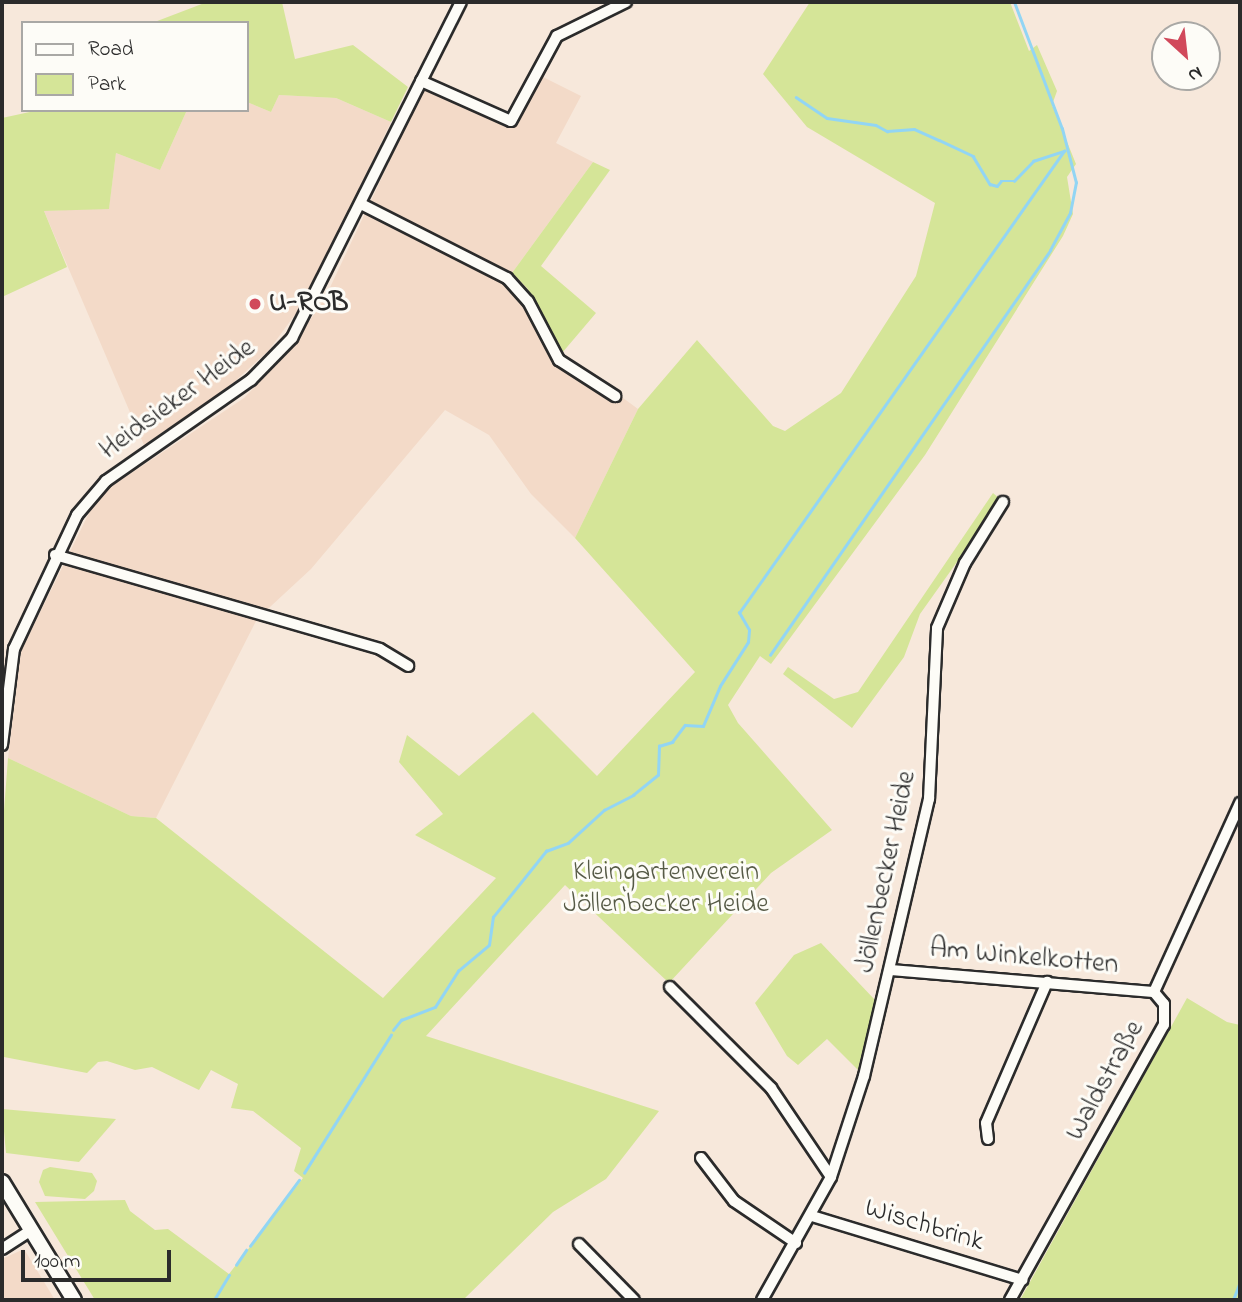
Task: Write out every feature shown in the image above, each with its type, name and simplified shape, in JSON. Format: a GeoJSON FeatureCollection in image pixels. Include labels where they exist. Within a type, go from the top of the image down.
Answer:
{"type":"FeatureCollection","features":[{"type":"Feature","properties":{"kind":"main road"},"geometry":{"type":"LineString","coordinates":[[2,1182],[74,1300]]}},
{"type":"Feature","properties":{"kind":"street","name":"Heidsieker Heide"},"geometry":{"type":"LineString","coordinates":[[2,745],[14,649],[55,555],[77,515],[106,481],[225,402],[278,355],[307,314],[461,2]]}},
{"type":"Feature","properties":{"kind":"street"},"geometry":{"type":"LineString","coordinates":[[421,81],[511,121],[557,36],[626,2]]}},
{"type":"Feature","properties":{"kind":"street"},"geometry":{"type":"LineString","coordinates":[[361,204],[507,278],[528,301],[559,360],[615,396]]}},
{"type":"Feature","properties":{"kind":"street","name":"Jöllenbecker Heide"},"geometry":{"type":"LineString","coordinates":[[762,1300],[812,1216],[831,1177],[864,1076],[929,799],[937,628],[965,563],[1003,502]]}},
{"type":"Feature","properties":{"kind":"street"},"geometry":{"type":"LineString","coordinates":[[55,555],[380,649],[408,666]]}},
{"type":"Feature","properties":{"kind":"street","name":"Waldstraße"},"geometry":{"type":"LineString","coordinates":[[1010,1300],[1164,1025],[1164,1004],[1154,992],[1240,803]]}},
{"type":"Feature","properties":{"kind":"street","name":"Am Winkelkotten"},"geometry":{"type":"LineString","coordinates":[[890,970],[1154,992]]}},
{"type":"Feature","properties":{"kind":"street"},"geometry":{"type":"LineString","coordinates":[[988,1139],[986,1123],[1047,982]]}},
{"type":"Feature","properties":{"kind":"street"},"geometry":{"type":"LineString","coordinates":[[670,987],[771,1088],[831,1177]]}},
{"type":"Feature","properties":{"kind":"street"},"geometry":{"type":"LineString","coordinates":[[701,1158],[734,1201],[796,1243]]}},
{"type":"Feature","properties":{"kind":"street","name":"Wischbrink"},"geometry":{"type":"LineString","coordinates":[[812,1216],[1022,1280]]}},
{"type":"Feature","properties":{"kind":"street"},"geometry":{"type":"LineString","coordinates":[[2,1250],[31,1230]]}},
{"type":"Feature","properties":{"kind":"street"},"geometry":{"type":"LineString","coordinates":[[579,1244],[634,1300]]}},
{"type":"Feature","properties":{"kind":"shaded area"},"geometry":{"type":"Polygon","coordinates":[[[541,76],[581,96],[556,143],[593,162],[512,273],[527,288],[562,353],[638,409],[575,538],[531,494],[489,435],[445,410],[311,569],[257,619],[156,818],[131,816],[8,758],[21,651],[92,507],[112,486],[244,398],[288,353],[325,298],[424,88],[506,127],[519,121],[541,76]]]}},
{"type":"Feature","properties":{"kind":"shaded area"},"geometry":{"type":"Polygon","coordinates":[[[279,95],[336,98],[391,122],[305,301],[269,350],[221,394],[144,445],[44,211],[109,208],[116,153],[160,170],[186,112],[248,112],[248,102],[271,112],[279,95]]]}},
{"type":"Feature","properties":{"kind":"shaded area"},"geometry":{"type":"Polygon","coordinates":[[[24,1249],[55,1300],[2,1300],[2,1259],[24,1249]]]}},
{"type":"Feature","properties":{"kind":"green space"},"geometry":{"type":"Polygon","coordinates":[[[207,2],[282,2],[295,59],[353,45],[408,87],[391,122],[336,98],[279,95],[271,112],[248,102],[248,21],[157,21],[207,2]]]}},
{"type":"Feature","properties":{"kind":"green space","name":"Kleingartenverein Jöllenbecker Heide"},"geometry":{"type":"Polygon","coordinates":[[[810,2],[1010,2],[1029,51],[1037,45],[1057,91],[1052,105],[1076,164],[1067,177],[1073,214],[1063,236],[925,455],[771,664],[760,656],[728,705],[738,723],[832,830],[771,873],[669,983],[565,885],[426,1036],[659,1111],[606,1179],[553,1212],[463,1300],[95,1300],[35,1202],[125,1200],[130,1211],[155,1230],[168,1229],[229,1274],[303,1178],[294,1171],[301,1148],[253,1111],[231,1108],[238,1084],[211,1070],[199,1090],[152,1067],[135,1070],[107,1061],[98,1062],[87,1073],[4,1057],[2,837],[8,758],[131,816],[156,818],[383,998],[496,878],[415,835],[443,814],[399,762],[407,735],[459,776],[533,712],[597,776],[695,672],[575,538],[638,409],[697,340],[773,426],[785,431],[841,393],[916,276],[935,203],[807,127],[763,74],[810,2]]]}},
{"type":"Feature","properties":{"kind":"green space"},"geometry":{"type":"Polygon","coordinates":[[[30,112],[186,112],[160,170],[116,153],[109,209],[44,211],[67,267],[2,297],[2,118],[30,112]]]}},
{"type":"Feature","properties":{"kind":"green space"},"geometry":{"type":"Polygon","coordinates":[[[593,162],[610,170],[541,266],[596,313],[562,353],[527,288],[512,273],[593,162]]]}},
{"type":"Feature","properties":{"kind":"green space"},"geometry":{"type":"Polygon","coordinates":[[[993,493],[1001,500],[920,614],[904,657],[852,728],[783,674],[788,667],[834,699],[858,692],[993,493]]]}},
{"type":"Feature","properties":{"kind":"green space"},"geometry":{"type":"Polygon","coordinates":[[[821,943],[875,1000],[858,1070],[827,1039],[798,1065],[787,1056],[755,1003],[794,955],[821,943]]]}},
{"type":"Feature","properties":{"kind":"green space"},"geometry":{"type":"Polygon","coordinates":[[[1187,998],[1227,1022],[1240,1025],[1240,1300],[1020,1300],[1187,998]]]}},
{"type":"Feature","properties":{"kind":"green space"},"geometry":{"type":"Polygon","coordinates":[[[2,1109],[116,1119],[79,1162],[6,1153],[2,1109]]]}},
{"type":"Feature","properties":{"kind":"green space"},"geometry":{"type":"Polygon","coordinates":[[[50,1167],[92,1173],[97,1181],[94,1191],[85,1199],[45,1196],[39,1182],[43,1170],[50,1167]]]}},
{"type":"Feature","properties":{"kind":"waterway"},"geometry":{"type":"LineString","coordinates":[[770,655],[1050,250],[1070,213],[1076,183],[1062,129],[1014,2]]}},
{"type":"Feature","properties":{"kind":"waterway"},"geometry":{"type":"LineString","coordinates":[[796,97],[827,118],[876,125],[887,131],[914,129],[939,140],[973,156],[990,184],[997,186],[1001,181],[1014,181],[1033,161],[1064,151]]}},
{"type":"Feature","properties":{"kind":"waterway"},"geometry":{"type":"LineString","coordinates":[[393,1030],[401,1020],[435,1007],[458,971],[489,945],[493,917],[546,851],[568,843],[604,810],[633,795],[658,775],[659,746],[672,742],[685,725],[703,726],[720,686],[748,642],[749,630],[739,613],[1064,151]]}},
{"type":"Feature","properties":{"kind":"waterway"},"geometry":{"type":"LineString","coordinates":[[304,1173],[391,1035]]}},
{"type":"Feature","properties":{"kind":"waterway"},"geometry":{"type":"LineString","coordinates":[[250,1246],[299,1180]]}},
{"type":"Feature","properties":{"kind":"waterway"},"geometry":{"type":"LineString","coordinates":[[236,1265],[246,1250]]}},
{"type":"Feature","properties":{"kind":"waterway"},"geometry":{"type":"LineString","coordinates":[[214,1300],[229,1275]]}},
{"type":"Feature","properties":{"kind":"waterway"},"geometry":{"type":"LineString","coordinates":[[1233,1300],[1240,1282]]}},
{"type":"Feature","properties":{"kind":"place","name":"U-ROB"},"geometry":{"type":"Point","coordinates":[255,304]}}]}
